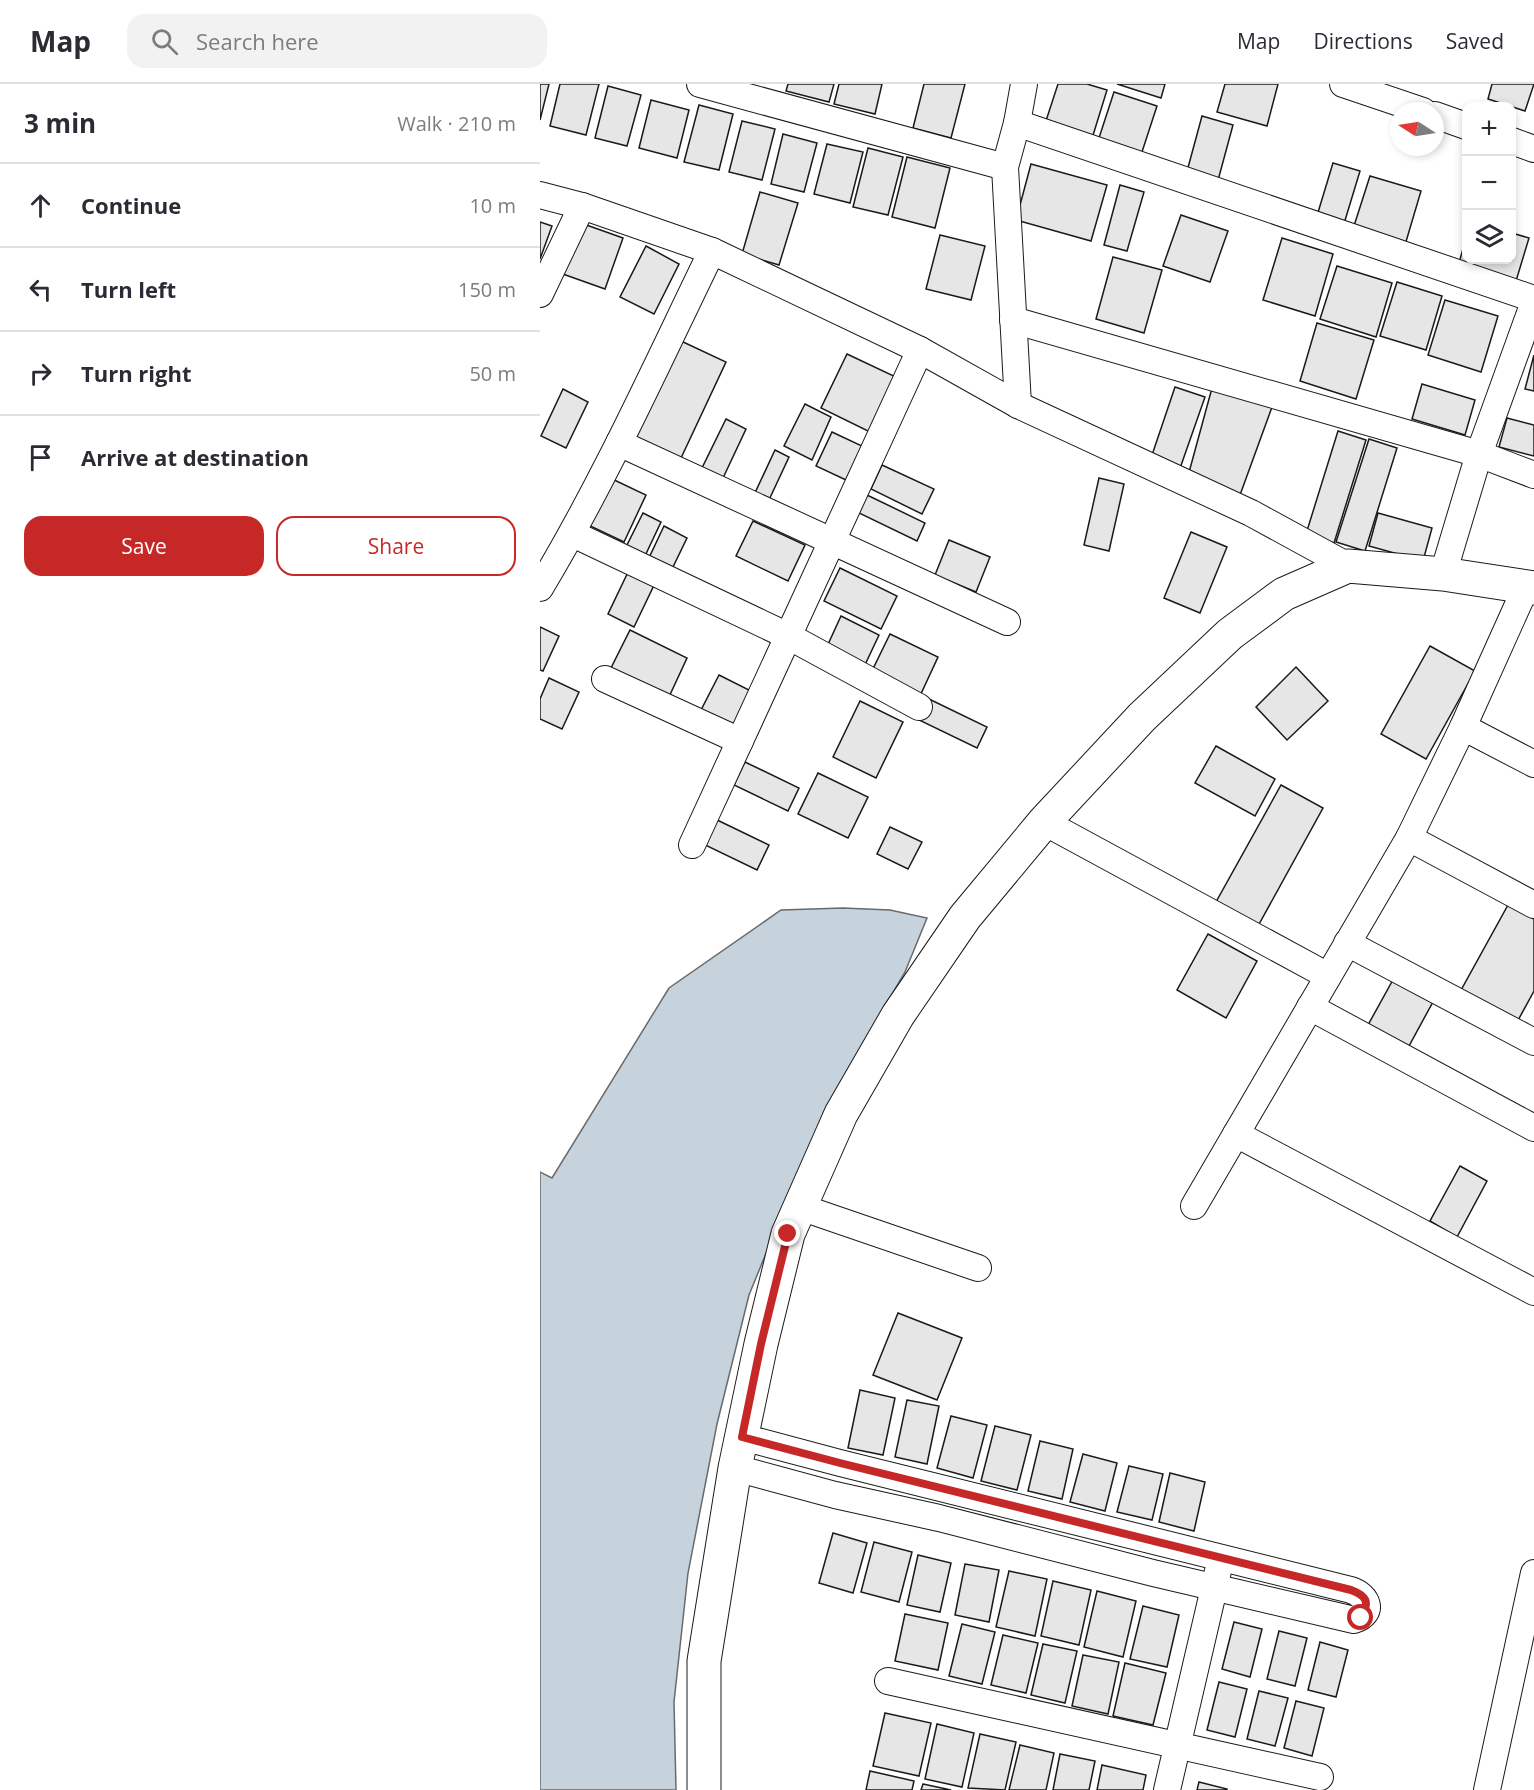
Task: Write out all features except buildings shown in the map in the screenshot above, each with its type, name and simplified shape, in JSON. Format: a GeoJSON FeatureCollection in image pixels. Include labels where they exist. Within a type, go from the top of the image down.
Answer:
{"type":"FeatureCollection","features":[{"type":"Feature","properties":{"kind":"main road"},"geometry":{"type":"LineString","coordinates":[[704,1790],[704,1661],[739,1453],[764,1333],[788,1234],[841,1114],[898,1015],[965,917],[1044,822],[1142,717],[1230,634],[1284,594],[1348,566],[1443,574],[1530,587]]}},
{"type":"Feature","properties":{"kind":"street"},"geometry":{"type":"LineString","coordinates":[[700,84],[1005,167]]}},
{"type":"Feature","properties":{"kind":"street"},"geometry":{"type":"LineString","coordinates":[[1018,405],[1005,167],[1017,123],[1024,84]]}},
{"type":"Feature","properties":{"kind":"street"},"geometry":{"type":"LineString","coordinates":[[1343,84],[1396,102]]}},
{"type":"Feature","properties":{"kind":"street"},"geometry":{"type":"LineString","coordinates":[[1444,118],[1462,124]]}},
{"type":"Feature","properties":{"kind":"street"},"geometry":{"type":"LineString","coordinates":[[1017,123],[1534,300],[1479,454],[1443,574]]}},
{"type":"Feature","properties":{"kind":"street"},"geometry":{"type":"LineString","coordinates":[[1516,142],[1534,149]]}},
{"type":"Feature","properties":{"kind":"street"},"geometry":{"type":"LineString","coordinates":[[540,195],[582,206],[712,251],[920,350],[1018,405],[1251,513],[1348,566]]}},
{"type":"Feature","properties":{"kind":"street"},"geometry":{"type":"LineString","coordinates":[[540,294],[582,206]]}},
{"type":"Feature","properties":{"kind":"street"},"geometry":{"type":"LineString","coordinates":[[540,588],[573,534],[712,251]]}},
{"type":"Feature","properties":{"kind":"street"},"geometry":{"type":"LineString","coordinates":[[1013,320],[1479,454],[1534,475]]}},
{"type":"Feature","properties":{"kind":"street"},"geometry":{"type":"LineString","coordinates":[[692,845],[920,350]]}},
{"type":"Feature","properties":{"kind":"street"},"geometry":{"type":"LineString","coordinates":[[619,443],[1008,622]]}},
{"type":"Feature","properties":{"kind":"street"},"geometry":{"type":"LineString","coordinates":[[573,534],[788,636],[919,707]]}},
{"type":"Feature","properties":{"kind":"street"},"geometry":{"type":"LineString","coordinates":[[1194,1206],[1409,838],[1530,587]]}},
{"type":"Feature","properties":{"kind":"street"},"geometry":{"type":"LineString","coordinates":[[605,679],[740,741]]}},
{"type":"Feature","properties":{"kind":"street"},"geometry":{"type":"LineString","coordinates":[[1463,728],[1534,764]]}},
{"type":"Feature","properties":{"kind":"street"},"geometry":{"type":"LineString","coordinates":[[1044,822],[1328,976]]}},
{"type":"Feature","properties":{"kind":"street"},"geometry":{"type":"LineString","coordinates":[[1409,838],[1534,905]]}},
{"type":"Feature","properties":{"kind":"street"},"geometry":{"type":"LineString","coordinates":[[1347,943],[1534,1042]]}},
{"type":"Feature","properties":{"kind":"street"},"geometry":{"type":"LineString","coordinates":[[1310,1007],[1534,1128]]}},
{"type":"Feature","properties":{"kind":"street"},"geometry":{"type":"LineString","coordinates":[[1236,1134],[1534,1292]]}},
{"type":"Feature","properties":{"kind":"street"},"geometry":{"type":"LineString","coordinates":[[800,1207],[978,1268]]}},
{"type":"Feature","properties":{"kind":"street"},"geometry":{"type":"LineString","coordinates":[[739,1453],[1221,1559],[1351,1590],[1362,1594],[1367,1602],[1366,1609],[1361,1618],[1354,1620],[939,1518],[835,1495],[739,1453]]}},
{"type":"Feature","properties":{"kind":"street"},"geometry":{"type":"LineString","coordinates":[[1167,1790],[1221,1559]]}},
{"type":"Feature","properties":{"kind":"street"},"geometry":{"type":"LineString","coordinates":[[1487,1790],[1534,1573]]}},
{"type":"Feature","properties":{"kind":"street"},"geometry":{"type":"LineString","coordinates":[[888,1681],[1320,1777]]}},
{"type":"Feature","properties":{"kind":"shaded area"},"geometry":{"type":"Polygon","coordinates":[[[843,908],[890,910],[927,918],[905,972],[825,1109],[749,1295],[717,1424],[688,1573],[674,1702],[676,1790],[540,1790],[540,1172],[552,1178],[669,988],[781,910],[843,908]]]}},
{"type":"Feature","properties":{"kind":"route"},"geometry":{"type":"LineString","coordinates":[[788,1234],[761,1344],[742,1437],[1351,1590],[1362,1594],[1367,1602],[1361,1618]]}}]}
